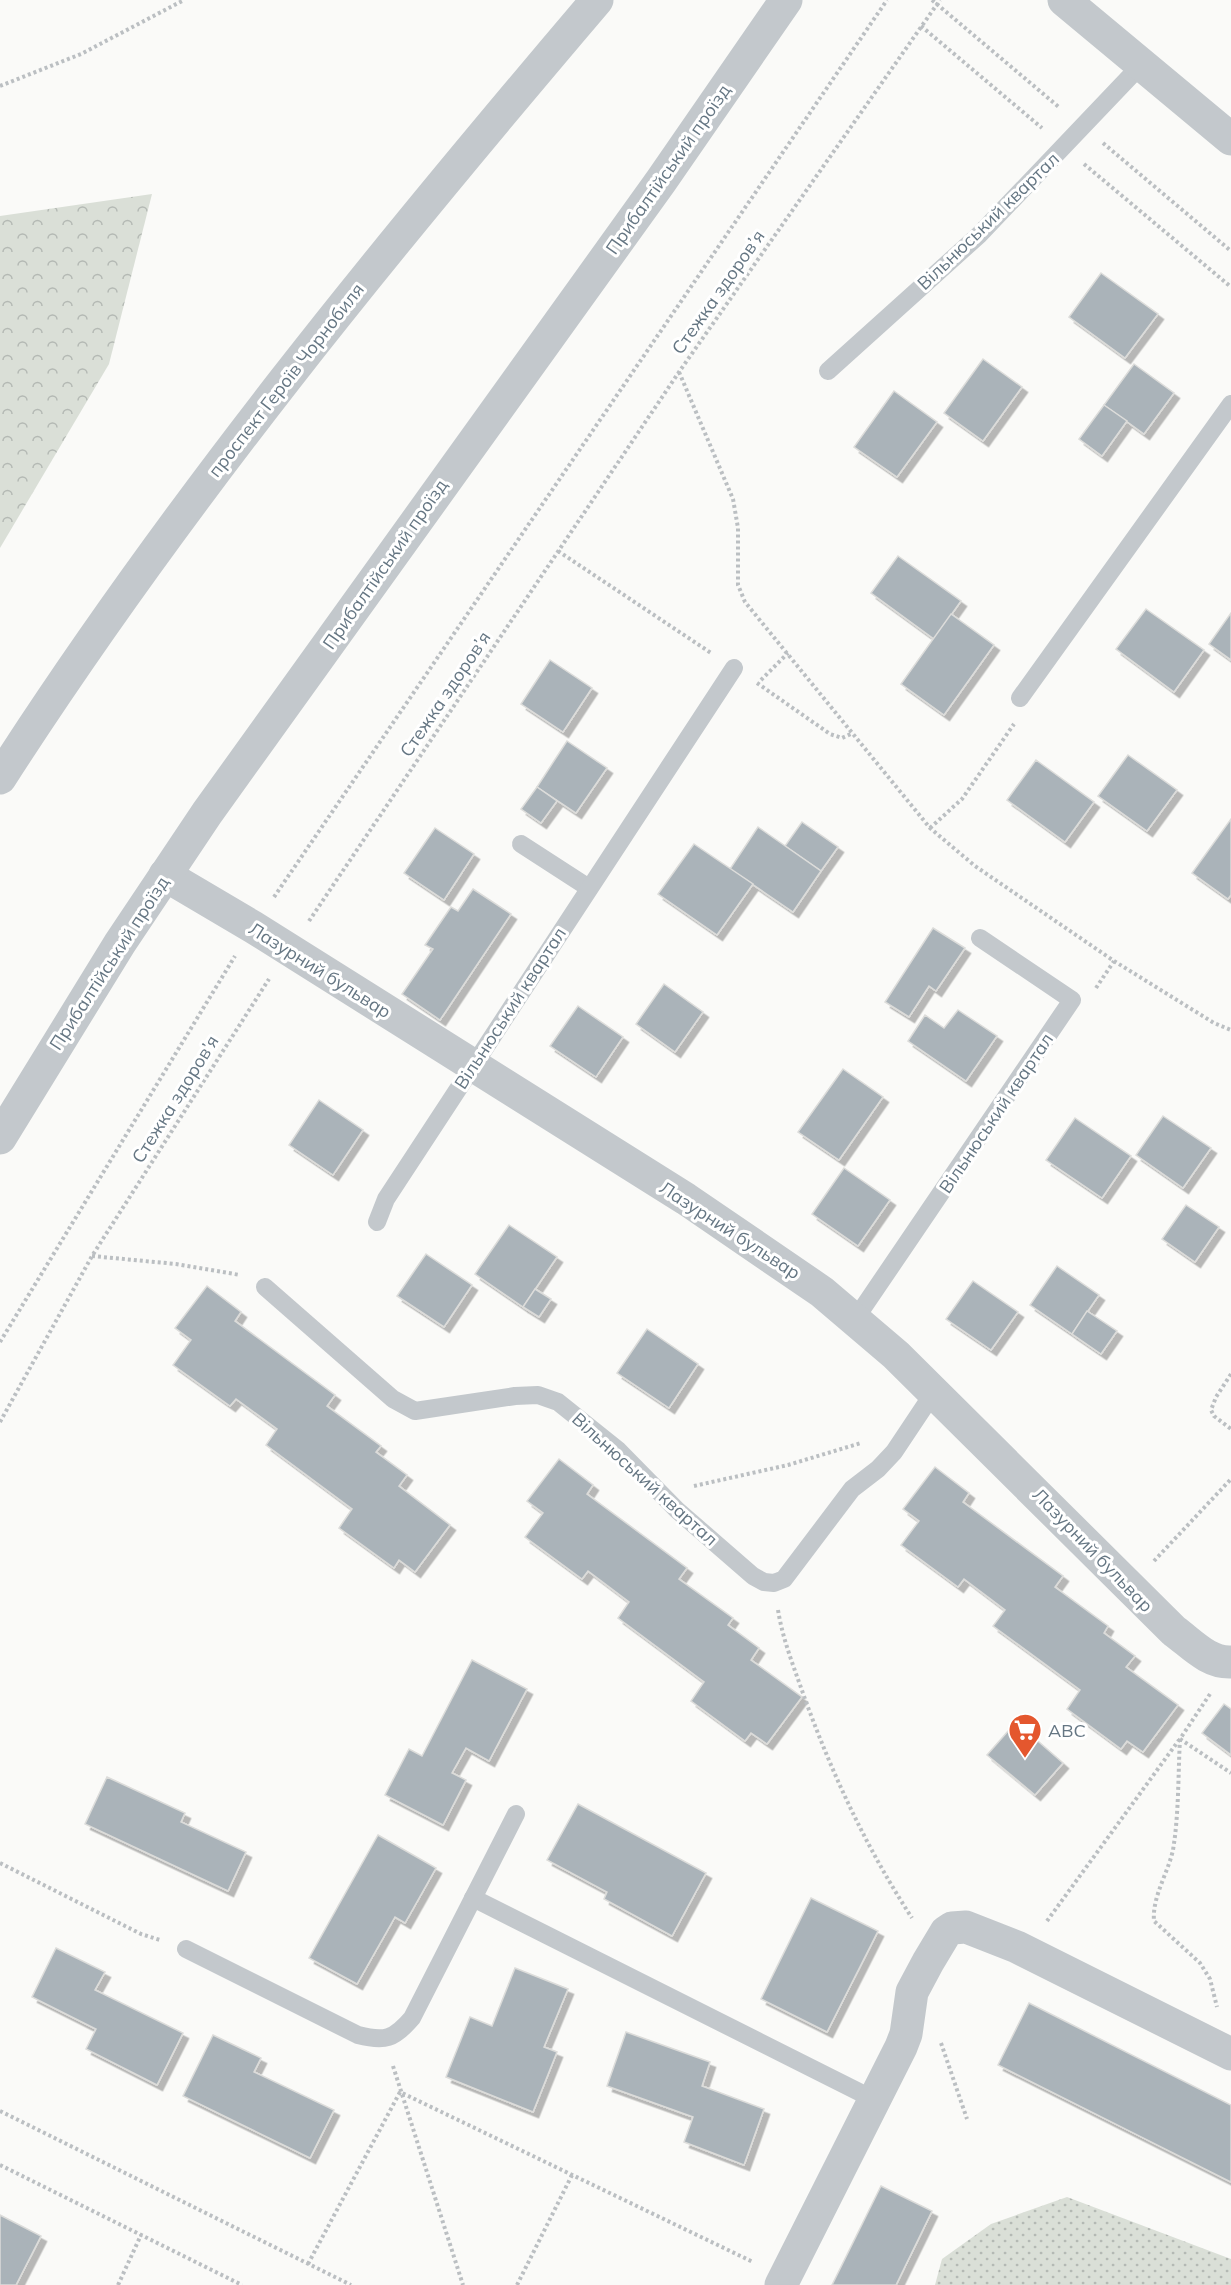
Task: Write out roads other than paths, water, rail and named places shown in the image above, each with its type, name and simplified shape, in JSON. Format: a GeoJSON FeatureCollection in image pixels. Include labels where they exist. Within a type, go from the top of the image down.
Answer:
{"type":"FeatureCollection","features":[{"type":"Feature","properties":{"kind":"street","name":"проспект Героїв Чорнобиля"},"geometry":{"type":"LineString","coordinates":[[0,778],[93,636],[196,494],[458,162],[597,0]]}},
{"type":"Feature","properties":{"kind":"street","name":"Прибалтійський проїзд"},"geometry":{"type":"LineString","coordinates":[[0,1138],[120,943],[165,875],[429,501],[661,181],[786,0]]}},
{"type":"Feature","properties":{"kind":"street"},"geometry":{"type":"LineString","coordinates":[[1064,0],[1231,140]]}},
{"type":"Feature","properties":{"kind":"street","name":"Лазурний бульвар"},"geometry":{"type":"LineString","coordinates":[[165,875],[253,927],[792,1269],[856,1318],[934,1392],[1174,1631],[1225,1662]]}},
{"type":"Feature","properties":{"kind":"street"},"geometry":{"type":"LineString","coordinates":[[783,2281],[906,2034],[912,1992],[946,1932],[958,1927],[966,1927],[1031,1954],[1220,2049]]}},
{"type":"Feature","properties":{"kind":"lane","name":"Вільнюський квартал"},"geometry":{"type":"LineString","coordinates":[[828,371],[979,235],[1141,65]]}},
{"type":"Feature","properties":{"kind":"lane"},"geometry":{"type":"LineString","coordinates":[[1020,698],[1231,404]]}},
{"type":"Feature","properties":{"kind":"lane","name":"Вільнюський квартал"},"geometry":{"type":"LineString","coordinates":[[377,1222],[386,1199],[734,668]]}},
{"type":"Feature","properties":{"kind":"lane"},"geometry":{"type":"LineString","coordinates":[[521,844],[589,888]]}},
{"type":"Feature","properties":{"kind":"lane","name":"Вільнюський квартал"},"geometry":{"type":"LineString","coordinates":[[856,1318],[1072,1000],[980,938]]}},
{"type":"Feature","properties":{"kind":"lane","name":"Вільнюський квартал"},"geometry":{"type":"LineString","coordinates":[[265,1287],[405,1406],[415,1411],[515,1396],[538,1395],[558,1402],[618,1450],[661,1494],[753,1576],[764,1582],[774,1583],[784,1579],[852,1489],[886,1462],[934,1392]]}},
{"type":"Feature","properties":{"kind":"lane"},"geometry":{"type":"LineString","coordinates":[[186,1948],[358,2035],[375,2039],[389,2038],[401,2031],[412,2018],[516,1814]]}},
{"type":"Feature","properties":{"kind":"lane"},"geometry":{"type":"LineString","coordinates":[[473,1898],[875,2100]]}},
{"type":"Feature","properties":{"kind":"place","name":"АВС"},"geometry":{"type":"Point","coordinates":[1025,1759]}}]}
